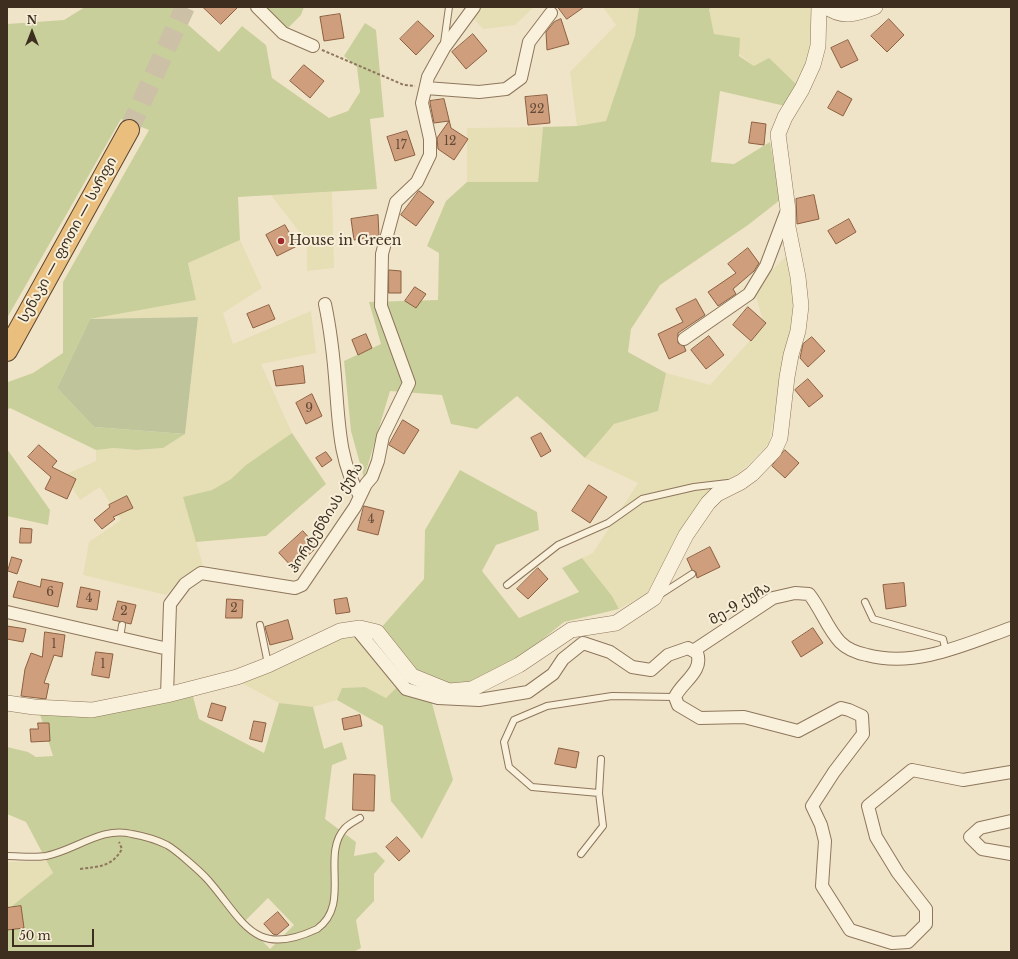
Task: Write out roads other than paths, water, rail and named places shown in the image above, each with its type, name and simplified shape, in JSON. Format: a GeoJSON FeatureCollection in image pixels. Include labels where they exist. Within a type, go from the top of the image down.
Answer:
{"type":"FeatureCollection","features":[{"type":"Feature","properties":{"kind":"highway","name":"სენაკი — ფოთი — სარფი"},"geometry":{"type":"LineString","coordinates":[[7,351],[129,130]]}},
{"type":"Feature","properties":{"kind":"street"},"geometry":{"type":"LineString","coordinates":[[258,7],[283,33],[313,46]]}},
{"type":"Feature","properties":{"kind":"street","name":"ჰორტენზიას ქუჩა"},"geometry":{"type":"LineString","coordinates":[[167,695],[170,604],[185,584],[201,573],[295,588],[302,585],[354,507],[366,484],[372,477],[378,462],[383,436],[409,383],[381,306],[382,254],[396,202],[417,182],[430,155],[430,139],[422,103],[428,77],[442,53],[474,7]]}},
{"type":"Feature","properties":{"kind":"street"},"geometry":{"type":"LineString","coordinates":[[7,702],[34,707],[92,710],[167,695],[236,677],[268,665],[340,631],[360,628],[377,632],[412,676],[449,691],[472,689],[519,665],[571,630],[616,623],[654,598],[686,535],[699,515],[718,494],[741,482],[774,451],[780,438],[787,377],[791,355],[798,331],[801,306],[798,278],[788,227],[788,210],[778,134],[784,117],[802,88],[813,65],[818,46],[819,7]]}},
{"type":"Feature","properties":{"kind":"street"},"geometry":{"type":"LineString","coordinates":[[827,7],[835,13],[856,14],[875,7]]}},
{"type":"Feature","properties":{"kind":"street"},"geometry":{"type":"LineString","coordinates":[[426,88],[479,92],[506,89],[521,78],[529,42],[551,13]]}},
{"type":"Feature","properties":{"kind":"street"},"geometry":{"type":"LineString","coordinates":[[684,339],[749,294],[766,266],[788,210]]}},
{"type":"Feature","properties":{"kind":"street"},"geometry":{"type":"LineString","coordinates":[[325,304],[330,327],[343,453],[353,484],[360,496]]}},
{"type":"Feature","properties":{"kind":"street","name":"მე-9 ქუჩა"},"geometry":{"type":"LineString","coordinates":[[693,651],[773,598],[796,593],[809,594],[818,606],[828,626],[841,643],[854,652],[881,659],[915,658],[946,652],[1011,628]]}},
{"type":"Feature","properties":{"kind":"street"},"geometry":{"type":"LineString","coordinates":[[7,612],[168,649]]}},
{"type":"Feature","properties":{"kind":"street"},"geometry":{"type":"LineString","coordinates":[[360,628],[360,633],[406,689],[438,698],[480,700],[528,692],[553,674],[563,659],[582,643],[610,652],[632,667],[651,670],[668,655],[688,648],[697,653],[700,660],[697,670],[679,689],[675,697],[678,705],[700,718],[744,717],[798,731],[841,708],[862,716],[863,734],[834,772],[812,806],[821,825],[825,841],[822,886],[850,930],[892,943],[908,942],[926,924],[926,909],[898,873],[876,837],[868,806],[912,770],[963,780],[1011,772]]}},
{"type":"Feature","properties":{"kind":"street"},"geometry":{"type":"LineString","coordinates":[[1011,820],[980,828],[970,837],[982,849],[1011,854]]}},
{"type":"Feature","properties":{"kind":"lane"},"geometry":{"type":"LineString","coordinates":[[442,53],[449,7]]}},
{"type":"Feature","properties":{"kind":"lane"},"geometry":{"type":"LineString","coordinates":[[507,585],[558,545],[608,523],[642,499],[694,486],[741,482]]}},
{"type":"Feature","properties":{"kind":"lane"},"geometry":{"type":"LineString","coordinates":[[654,598],[692,574]]}},
{"type":"Feature","properties":{"kind":"lane"},"geometry":{"type":"LineString","coordinates":[[865,602],[873,619],[943,640],[946,652]]}},
{"type":"Feature","properties":{"kind":"lane"},"geometry":{"type":"LineString","coordinates":[[120,638],[122,625]]}},
{"type":"Feature","properties":{"kind":"lane"},"geometry":{"type":"LineString","coordinates":[[260,625],[268,665]]}},
{"type":"Feature","properties":{"kind":"lane"},"geometry":{"type":"LineString","coordinates":[[600,793],[532,787],[520,777],[509,767],[504,742],[514,720],[547,706],[612,696],[675,697]]}},
{"type":"Feature","properties":{"kind":"lane"},"geometry":{"type":"LineString","coordinates":[[581,854],[603,826],[600,793],[601,759]]}},
{"type":"Feature","properties":{"kind":"lane"},"geometry":{"type":"LineString","coordinates":[[289,945],[318,928],[327,920],[336,896],[336,844],[345,828],[360,818]]}},
{"type":"Feature","properties":{"kind":"lane"},"geometry":{"type":"LineString","coordinates":[[7,856],[46,856],[107,832],[131,833],[167,845],[208,880],[247,934],[262,945]]}},
{"type":"Feature","properties":{"kind":"tunnel"},"geometry":{"type":"LineString","coordinates":[[129,130],[185,7]]}},
{"type":"Feature","properties":{"kind":"place","name":"House in Green"},"geometry":{"type":"Point","coordinates":[281,241]}}]}
